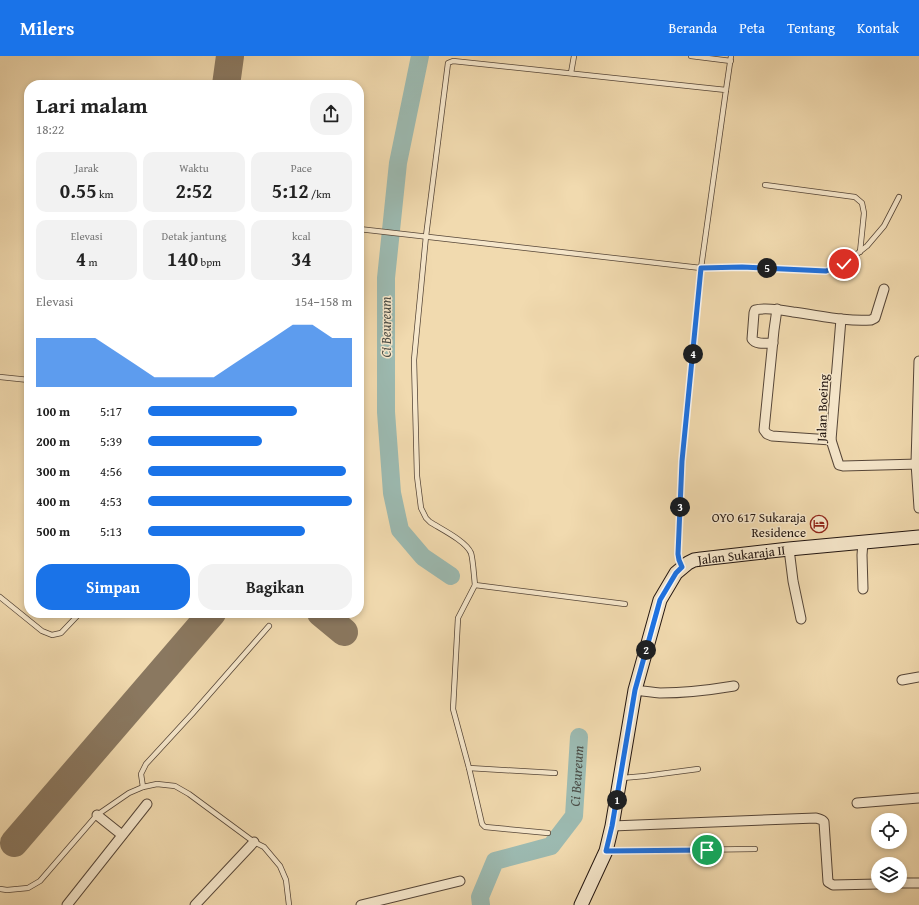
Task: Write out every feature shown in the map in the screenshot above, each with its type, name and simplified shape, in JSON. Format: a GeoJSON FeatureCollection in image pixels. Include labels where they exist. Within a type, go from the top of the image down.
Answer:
{"type":"FeatureCollection","features":[{"type":"Feature","properties":{"kind":"main road","name":"Jalan Sukaraja II"},"geometry":{"type":"LineString","coordinates":[[581,905],[606,851],[612,826],[635,690],[660,600],[676,573],[682,567],[694,560],[789,549],[919,537]]}},
{"type":"Feature","properties":{"kind":"street"},"geometry":{"type":"LineString","coordinates":[[773,343],[757,343],[752,339],[754,313],[756,310],[777,309],[841,319],[867,321],[875,318],[884,289]]}},
{"type":"Feature","properties":{"kind":"street"},"geometry":{"type":"LineString","coordinates":[[777,309],[764,430],[767,434],[772,436],[831,440]]}},
{"type":"Feature","properties":{"kind":"street","name":"Jalan Boeing"},"geometry":{"type":"LineString","coordinates":[[841,319],[831,440],[839,466],[918,464]]}},
{"type":"Feature","properties":{"kind":"street"},"geometry":{"type":"LineString","coordinates":[[919,366],[919,508]]}},
{"type":"Feature","properties":{"kind":"street"},"geometry":{"type":"LineString","coordinates":[[863,542],[863,589]]}},
{"type":"Feature","properties":{"kind":"street"},"geometry":{"type":"LineString","coordinates":[[789,549],[793,581],[801,619]]}},
{"type":"Feature","properties":{"kind":"street"},"geometry":{"type":"LineString","coordinates":[[902,680],[919,677]]}},
{"type":"Feature","properties":{"kind":"street"},"geometry":{"type":"LineString","coordinates":[[635,690],[659,693],[734,686]]}},
{"type":"Feature","properties":{"kind":"street"},"geometry":{"type":"LineString","coordinates":[[857,803],[919,798]]}},
{"type":"Feature","properties":{"kind":"street"},"geometry":{"type":"LineString","coordinates":[[67,905],[147,804]]}},
{"type":"Feature","properties":{"kind":"street"},"geometry":{"type":"LineString","coordinates":[[97,815],[122,835]]}},
{"type":"Feature","properties":{"kind":"street"},"geometry":{"type":"LineString","coordinates":[[612,826],[816,818],[824,822],[828,882],[833,885],[871,884]]}},
{"type":"Feature","properties":{"kind":"street"},"geometry":{"type":"LineString","coordinates":[[195,905],[254,842]]}},
{"type":"Feature","properties":{"kind":"street"},"geometry":{"type":"LineString","coordinates":[[361,905],[460,881]]}},
{"type":"Feature","properties":{"kind":"street"},"geometry":{"type":"LineString","coordinates":[[907,883],[919,883]]}},
{"type":"Feature","properties":{"kind":"lane"},"geometry":{"type":"LineString","coordinates":[[571,73],[574,56]]}},
{"type":"Feature","properties":{"kind":"lane"},"geometry":{"type":"LineString","coordinates":[[682,567],[678,554],[682,461],[701,268],[731,58],[691,56]]}},
{"type":"Feature","properties":{"kind":"lane"},"geometry":{"type":"LineString","coordinates":[[548,833],[485,827],[482,824],[453,709],[458,618],[475,585],[471,554],[460,540],[430,522],[426,518],[421,508],[417,476],[414,360],[426,236],[448,63],[453,61],[726,90]]}},
{"type":"Feature","properties":{"kind":"lane"},"geometry":{"type":"LineString","coordinates":[[765,185],[855,197],[862,203],[864,213],[860,252]]}},
{"type":"Feature","properties":{"kind":"lane"},"geometry":{"type":"LineString","coordinates":[[364,230],[701,268],[742,267],[826,271],[844,264],[867,246],[884,226],[899,197]]}},
{"type":"Feature","properties":{"kind":"lane"},"geometry":{"type":"LineString","coordinates":[[0,377],[24,379]]}},
{"type":"Feature","properties":{"kind":"lane"},"geometry":{"type":"LineString","coordinates":[[475,585],[625,604]]}},
{"type":"Feature","properties":{"kind":"lane"},"geometry":{"type":"LineString","coordinates":[[0,597],[24,616]]}},
{"type":"Feature","properties":{"kind":"lane"},"geometry":{"type":"LineString","coordinates":[[26,618],[42,631],[52,635],[61,632],[75,618]]}},
{"type":"Feature","properties":{"kind":"lane"},"geometry":{"type":"LineString","coordinates":[[143,787],[141,774],[146,764],[269,626]]}},
{"type":"Feature","properties":{"kind":"lane"},"geometry":{"type":"LineString","coordinates":[[468,768],[555,773]]}},
{"type":"Feature","properties":{"kind":"lane"},"geometry":{"type":"LineString","coordinates":[[620,778],[698,769]]}},
{"type":"Feature","properties":{"kind":"lane"},"geometry":{"type":"LineString","coordinates":[[0,889],[7,890],[28,888],[40,881],[97,815],[129,793],[143,787],[157,784],[175,786],[189,794],[254,842],[264,847],[280,866],[286,880],[289,905]]}},
{"type":"Feature","properties":{"kind":"lane"},"geometry":{"type":"LineString","coordinates":[[606,851],[755,849]]}},
{"type":"Feature","properties":{"kind":"waterway","name":"Ci Beureum"},"geometry":{"type":"LineString","coordinates":[[420,56],[398,163],[386,278],[386,412],[392,493],[400,530],[423,557],[451,576]]}},
{"type":"Feature","properties":{"kind":"waterway","name":"Ci Beureum"},"geometry":{"type":"LineString","coordinates":[[481,905],[480,897],[495,861],[551,846],[574,816],[579,737]]}},
{"type":"Feature","properties":{"kind":"taxiway"},"geometry":{"type":"LineString","coordinates":[[227,80],[230,56]]}},
{"type":"Feature","properties":{"kind":"taxiway"},"geometry":{"type":"LineString","coordinates":[[14,843],[208,618]]}},
{"type":"Feature","properties":{"kind":"taxiway"},"geometry":{"type":"LineString","coordinates":[[327,618],[344,632]]}},
{"type":"Feature","properties":{"kind":"place","name":"OYO 617 Sukaraja Residence"},"geometry":{"type":"Point","coordinates":[819,524]}},
{"type":"Feature","properties":{"kind":"route"},"geometry":{"type":"LineString","coordinates":[[707,850],[606,851],[612,826],[635,690],[660,600],[676,573],[682,567],[678,554],[682,461],[701,268],[742,267],[826,271],[844,264]]}}]}
